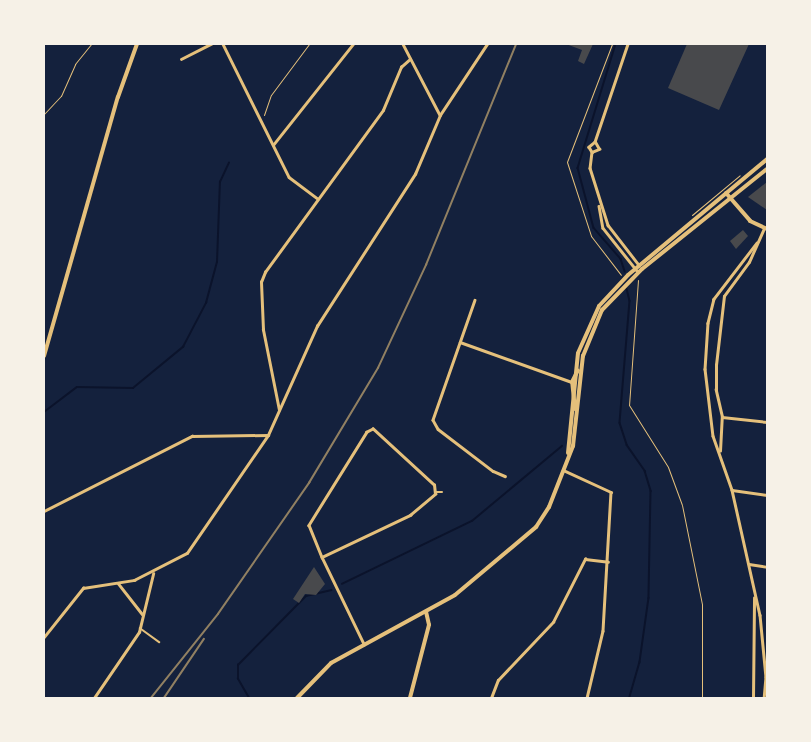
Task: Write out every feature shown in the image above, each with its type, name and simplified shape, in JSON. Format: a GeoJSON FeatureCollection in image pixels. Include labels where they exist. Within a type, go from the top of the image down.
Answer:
{"type":"FeatureCollection","features":[{"type":"Feature","properties":{"kind":"main road"},"geometry":{"type":"LineString","coordinates":[[44,356],[118,97],[137,44]]}},
{"type":"Feature","properties":{"kind":"main road"},"geometry":{"type":"LineString","coordinates":[[577,417],[572,382],[584,350],[602,310],[641,267],[767,159]]}},
{"type":"Feature","properties":{"kind":"main road"},"geometry":{"type":"LineString","coordinates":[[641,267],[731,199],[767,169]]}},
{"type":"Feature","properties":{"kind":"main road"},"geometry":{"type":"LineString","coordinates":[[726,193],[750,221],[765,229]]}},
{"type":"Feature","properties":{"kind":"main road"},"geometry":{"type":"LineString","coordinates":[[568,455],[572,382],[585,333],[599,306],[625,275],[637,271]]}},
{"type":"Feature","properties":{"kind":"main road"},"geometry":{"type":"LineString","coordinates":[[298,698],[331,663],[426,612],[462,590],[536,526],[549,507],[568,455],[577,417],[584,350]]}},
{"type":"Feature","properties":{"kind":"street"},"geometry":{"type":"LineString","coordinates":[[181,59],[212,44]]}},
{"type":"Feature","properties":{"kind":"street"},"geometry":{"type":"LineString","coordinates":[[223,44],[289,178],[318,199]]}},
{"type":"Feature","properties":{"kind":"street"},"geometry":{"type":"LineString","coordinates":[[274,145],[353,44]]}},
{"type":"Feature","properties":{"kind":"street"},"geometry":{"type":"LineString","coordinates":[[403,44],[440,115]]}},
{"type":"Feature","properties":{"kind":"street"},"geometry":{"type":"LineString","coordinates":[[44,637],[80,590],[94,583],[118,583],[153,573],[186,555],[268,435],[280,412],[317,326],[415,174],[440,115],[487,44]]}},
{"type":"Feature","properties":{"kind":"street"},"geometry":{"type":"LineString","coordinates":[[628,44],[595,142],[589,147],[592,152],[590,168],[603,228],[637,271]]}},
{"type":"Feature","properties":{"kind":"street"},"geometry":{"type":"LineString","coordinates":[[280,412],[263,330],[261,282],[265,272],[383,110],[401,67],[410,58]]}},
{"type":"Feature","properties":{"kind":"street"},"geometry":{"type":"LineString","coordinates":[[592,152],[599,149],[595,142]]}},
{"type":"Feature","properties":{"kind":"street"},"geometry":{"type":"LineString","coordinates":[[599,205],[611,232],[641,267]]}},
{"type":"Feature","properties":{"kind":"street"},"geometry":{"type":"LineString","coordinates":[[720,451],[722,417],[716,384],[719,325],[724,296],[741,276],[765,229]]}},
{"type":"Feature","properties":{"kind":"street"},"geometry":{"type":"LineString","coordinates":[[757,243],[719,289],[708,323],[707,402],[732,490],[764,644],[764,698]]}},
{"type":"Feature","properties":{"kind":"street"},"geometry":{"type":"LineString","coordinates":[[475,300],[433,422],[493,471],[505,476]]}},
{"type":"Feature","properties":{"kind":"street"},"geometry":{"type":"LineString","coordinates":[[460,342],[572,382]]}},
{"type":"Feature","properties":{"kind":"street"},"geometry":{"type":"LineString","coordinates":[[722,417],[767,422]]}},
{"type":"Feature","properties":{"kind":"street"},"geometry":{"type":"LineString","coordinates":[[364,644],[322,557],[309,525],[370,429],[434,485],[436,492]]}},
{"type":"Feature","properties":{"kind":"street"},"geometry":{"type":"LineString","coordinates":[[44,511],[192,436],[268,435]]}},
{"type":"Feature","properties":{"kind":"street"},"geometry":{"type":"LineString","coordinates":[[562,470],[611,492],[603,631],[587,698]]}},
{"type":"Feature","properties":{"kind":"street"},"geometry":{"type":"LineString","coordinates":[[732,490],[767,495]]}},
{"type":"Feature","properties":{"kind":"street"},"geometry":{"type":"LineString","coordinates":[[322,557],[410,515],[436,492],[442,492]]}},
{"type":"Feature","properties":{"kind":"street"},"geometry":{"type":"LineString","coordinates":[[491,698],[498,680],[553,622],[585,559],[608,562]]}},
{"type":"Feature","properties":{"kind":"street"},"geometry":{"type":"LineString","coordinates":[[748,564],[767,567]]}},
{"type":"Feature","properties":{"kind":"street"},"geometry":{"type":"LineString","coordinates":[[94,698],[140,628],[142,614],[153,573]]}},
{"type":"Feature","properties":{"kind":"street"},"geometry":{"type":"LineString","coordinates":[[118,583],[142,614]]}},
{"type":"Feature","properties":{"kind":"street"},"geometry":{"type":"LineString","coordinates":[[753,698],[754,596]]}},
{"type":"Feature","properties":{"kind":"street"},"geometry":{"type":"LineString","coordinates":[[410,698],[429,624],[426,612]]}},
{"type":"Feature","properties":{"kind":"lane"},"geometry":{"type":"LineString","coordinates":[[140,628],[159,642]]}},
{"type":"Feature","properties":{"kind":"path"},"geometry":{"type":"LineString","coordinates":[[44,114],[61,96],[75,64],[91,44]]}},
{"type":"Feature","properties":{"kind":"path"},"geometry":{"type":"LineString","coordinates":[[260,118],[272,95],[309,44]]}},
{"type":"Feature","properties":{"kind":"path"},"geometry":{"type":"LineString","coordinates":[[612,44],[567,162],[594,242],[625,275]]}},
{"type":"Feature","properties":{"kind":"path"},"geometry":{"type":"LineString","coordinates":[[636,278],[640,286],[629,405],[668,467],[682,505],[702,604],[702,698]]}},
{"type":"Feature","properties":{"kind":"building"},"geometry":{"type":"Polygon","coordinates":[[[566,44],[593,44],[584,64],[578,61],[582,50],[566,44]]]}},
{"type":"Feature","properties":{"kind":"building"},"geometry":{"type":"Polygon","coordinates":[[[687,44],[749,44],[719,110],[668,88],[687,44]]]}},
{"type":"Feature","properties":{"kind":"building"},"geometry":{"type":"Polygon","coordinates":[[[767,182],[767,210],[748,197],[767,182]]]}},
{"type":"Feature","properties":{"kind":"building"},"geometry":{"type":"Polygon","coordinates":[[[743,230],[748,236],[736,249],[730,241],[743,230]]]}},
{"type":"Feature","properties":{"kind":"building"},"geometry":{"type":"Polygon","coordinates":[[[314,567],[325,584],[316,595],[305,594],[299,603],[293,599],[314,567]]]}},
{"type":"Feature","properties":{"kind":"waterway"},"geometry":{"type":"LineString","coordinates":[[616,44],[578,168],[594,228],[621,259],[625,271]]}},
{"type":"Feature","properties":{"kind":"waterway"},"geometry":{"type":"LineString","coordinates":[[44,412],[77,387],[133,388],[183,347],[206,303],[217,262],[220,182],[229,163]]}},
{"type":"Feature","properties":{"kind":"waterway"},"geometry":{"type":"LineString","coordinates":[[627,289],[630,301],[620,423],[627,445],[645,471],[651,491],[649,598],[640,662],[630,698]]}},
{"type":"Feature","properties":{"kind":"waterway"},"geometry":{"type":"LineString","coordinates":[[342,584],[472,521],[562,446]]}},
{"type":"Feature","properties":{"kind":"waterway"},"geometry":{"type":"LineString","coordinates":[[249,698],[238,679],[238,665],[306,596],[331,590]]}},
{"type":"Feature","properties":{"kind":"railway"},"geometry":{"type":"LineString","coordinates":[[151,698],[218,614],[309,483],[378,368],[426,265],[516,44]]}},
{"type":"Feature","properties":{"kind":"railway"},"geometry":{"type":"LineString","coordinates":[[164,698],[204,639]]}}]}
